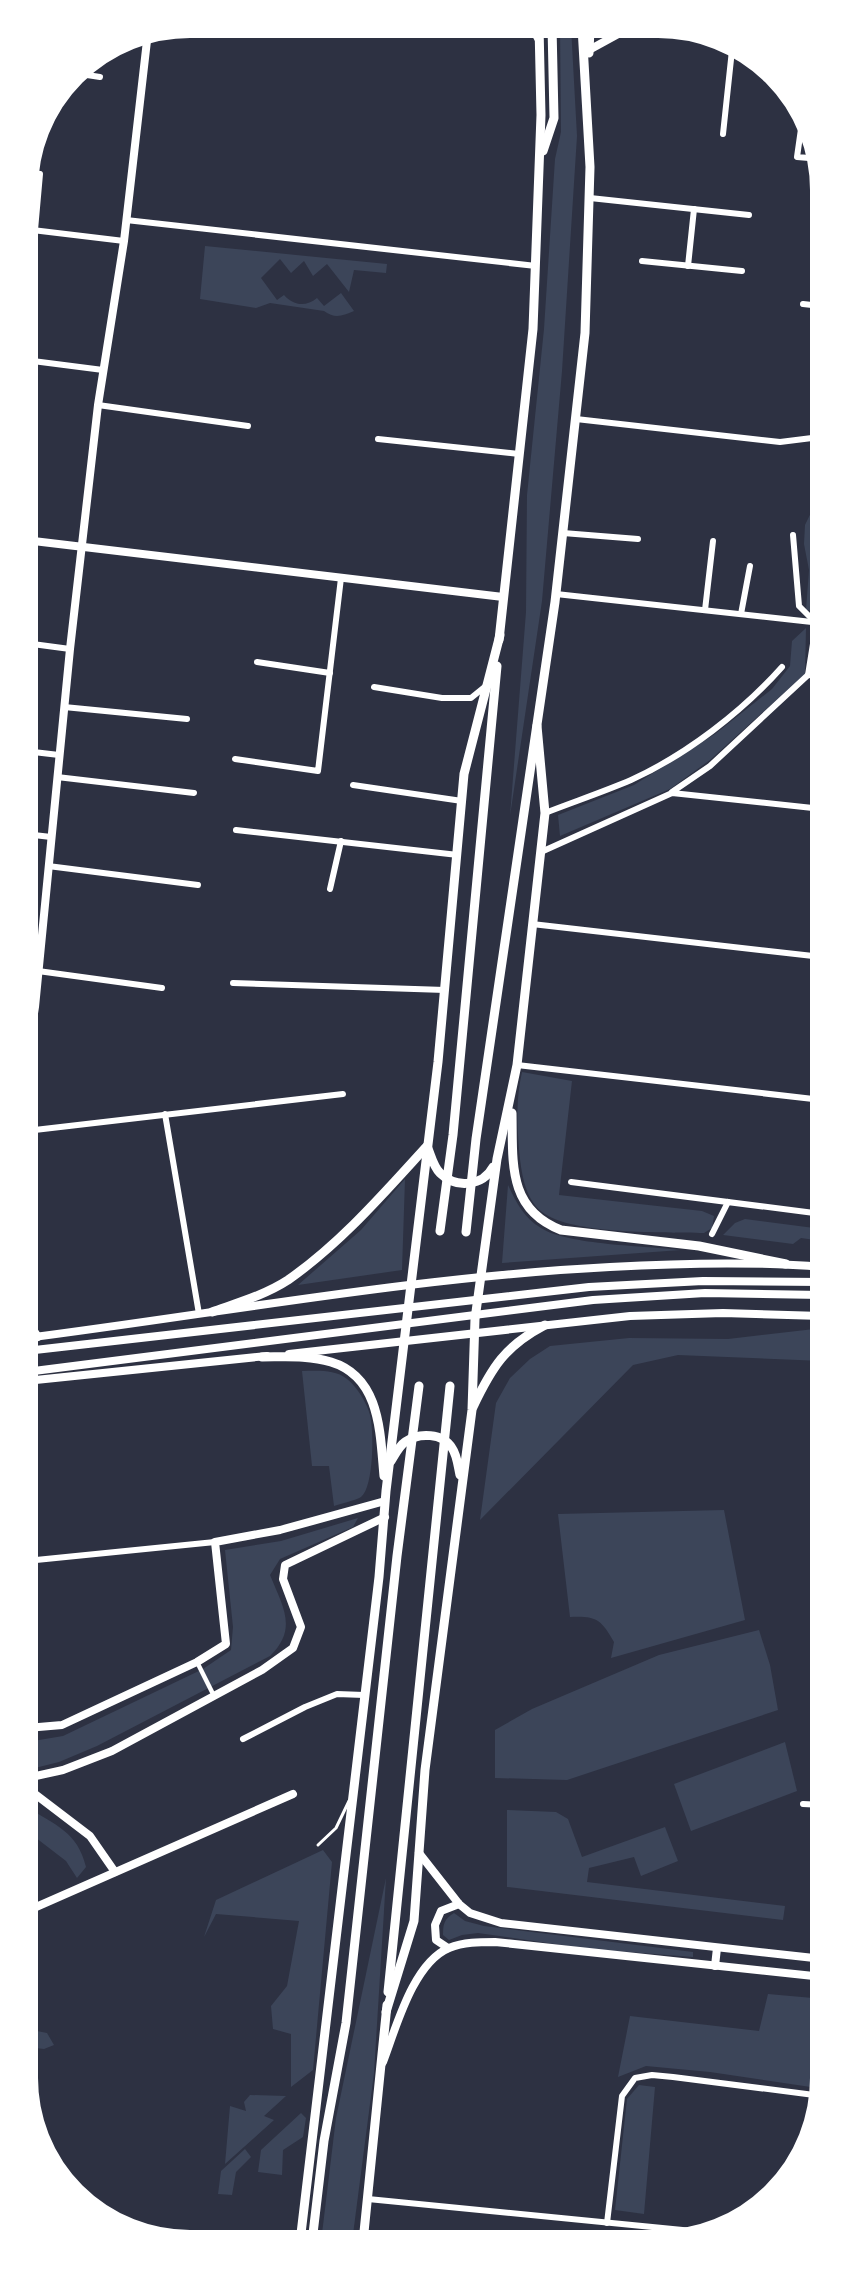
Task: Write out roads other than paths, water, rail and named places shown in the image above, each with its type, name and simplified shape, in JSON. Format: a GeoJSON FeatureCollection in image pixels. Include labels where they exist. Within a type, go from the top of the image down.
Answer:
{"type":"FeatureCollection","features":[{"type":"Feature","properties":{"kind":"main road"},"geometry":{"type":"LineString","coordinates":[[440,1231],[454,1123],[503,597],[533,329],[539,164],[539,34]]}},
{"type":"Feature","properties":{"kind":"main road"},"geometry":{"type":"LineString","coordinates":[[539,164],[554,118],[552,34]]}},
{"type":"Feature","properties":{"kind":"main road"},"geometry":{"type":"LineString","coordinates":[[466,1232],[476,1139],[556,594],[585,333],[590,198],[582,34]]}},
{"type":"Feature","properties":{"kind":"main road"},"geometry":{"type":"LineString","coordinates":[[586,86],[590,34]]}},
{"type":"Feature","properties":{"kind":"main road"},"geometry":{"type":"LineString","coordinates":[[35,986],[98,405],[124,241],[147,41]]}},
{"type":"Feature","properties":{"kind":"main road"},"geometry":{"type":"LineString","coordinates":[[35,541],[503,597]]}},
{"type":"Feature","properties":{"kind":"main road"},"geometry":{"type":"LineString","coordinates":[[301,2235],[445,990],[465,774],[500,635]]}},
{"type":"Feature","properties":{"kind":"main road"},"geometry":{"type":"LineString","coordinates":[[386,2012],[414,1921],[425,1770],[459,1525],[462,1480],[472,1410],[473,1332],[497,1159],[517,1065],[545,813],[537,726]]}},
{"type":"Feature","properties":{"kind":"main road"},"geometry":{"type":"LineString","coordinates":[[512,1096],[514,1175],[520,1196],[544,1223],[561,1230],[699,1246],[786,1264]]}},
{"type":"Feature","properties":{"kind":"main road"},"geometry":{"type":"LineString","coordinates":[[427,1146],[440,1174],[460,1184],[476,1183],[488,1176],[497,1159]]}},
{"type":"Feature","properties":{"kind":"main road"},"geometry":{"type":"LineString","coordinates":[[212,1312],[258,1296],[287,1280],[356,1222],[427,1146]]}},
{"type":"Feature","properties":{"kind":"main road"},"geometry":{"type":"LineString","coordinates":[[34,1337],[480,1276],[670,1264],[786,1264],[813,1266]]}},
{"type":"Feature","properties":{"kind":"main road"},"geometry":{"type":"LineString","coordinates":[[34,1350],[589,1287],[703,1281],[813,1282]]}},
{"type":"Feature","properties":{"kind":"main road"},"geometry":{"type":"LineString","coordinates":[[34,1371],[592,1300],[705,1293],[813,1295]]}},
{"type":"Feature","properties":{"kind":"main road"},"geometry":{"type":"LineString","coordinates":[[34,1380],[630,1316],[723,1313],[813,1316]]}},
{"type":"Feature","properties":{"kind":"main road"},"geometry":{"type":"LineString","coordinates":[[472,1410],[504,1352],[520,1338],[545,1324]]}},
{"type":"Feature","properties":{"kind":"main road"},"geometry":{"type":"LineString","coordinates":[[34,1332],[38,1337]]}},
{"type":"Feature","properties":{"kind":"main road"},"geometry":{"type":"LineString","coordinates":[[262,1357],[311,1358],[333,1362],[358,1380],[369,1392],[378,1417],[386,1496]]}},
{"type":"Feature","properties":{"kind":"main road"},"geometry":{"type":"LineString","coordinates":[[313,2235],[324,2141],[346,2024],[397,1556],[419,1386]]}},
{"type":"Feature","properties":{"kind":"main road"},"geometry":{"type":"LineString","coordinates":[[364,2235],[450,1386]]}},
{"type":"Feature","properties":{"kind":"main road"},"geometry":{"type":"LineString","coordinates":[[390,1461],[404,1442],[417,1437],[445,1438],[454,1449],[462,1480]]}},
{"type":"Feature","properties":{"kind":"main road"},"geometry":{"type":"LineString","coordinates":[[419,1853],[459,1904],[470,1913],[501,1923],[813,1958]]}},
{"type":"Feature","properties":{"kind":"main road"},"geometry":{"type":"LineString","coordinates":[[448,1948],[436,1940],[435,1925],[441,1911],[459,1904]]}},
{"type":"Feature","properties":{"kind":"main road"},"geometry":{"type":"LineString","coordinates":[[380,2071],[406,2000],[433,1958],[448,1948],[465,1943],[495,1942],[813,1976]]}},
{"type":"Feature","properties":{"kind":"main road"},"geometry":{"type":"LineString","coordinates":[[715,1966],[717,1948]]}},
{"type":"Feature","properties":{"kind":"street"},"geometry":{"type":"LineString","coordinates":[[536,34],[539,40]]}},
{"type":"Feature","properties":{"kind":"street"},"geometry":{"type":"LineString","coordinates":[[589,50],[618,34]]}},
{"type":"Feature","properties":{"kind":"street"},"geometry":{"type":"LineString","coordinates":[[723,134],[732,53]]}},
{"type":"Feature","properties":{"kind":"street"},"geometry":{"type":"LineString","coordinates":[[86,75],[100,77]]}},
{"type":"Feature","properties":{"kind":"street"},"geometry":{"type":"LineString","coordinates":[[800,129],[797,157],[810,158]]}},
{"type":"Feature","properties":{"kind":"street"},"geometry":{"type":"LineString","coordinates":[[36,173],[40,174],[35,230],[124,241]]}},
{"type":"Feature","properties":{"kind":"street"},"geometry":{"type":"LineString","coordinates":[[590,198],[749,215]]}},
{"type":"Feature","properties":{"kind":"street"},"geometry":{"type":"LineString","coordinates":[[688,266],[694,209]]}},
{"type":"Feature","properties":{"kind":"street"},"geometry":{"type":"LineString","coordinates":[[126,220],[536,266]]}},
{"type":"Feature","properties":{"kind":"street"},"geometry":{"type":"LineString","coordinates":[[642,261],[742,271]]}},
{"type":"Feature","properties":{"kind":"street"},"geometry":{"type":"LineString","coordinates":[[803,304],[814,305]]}},
{"type":"Feature","properties":{"kind":"street"},"geometry":{"type":"LineString","coordinates":[[35,361],[103,370]]}},
{"type":"Feature","properties":{"kind":"street"},"geometry":{"type":"LineString","coordinates":[[98,405],[248,426]]}},
{"type":"Feature","properties":{"kind":"street"},"geometry":{"type":"LineString","coordinates":[[576,419],[780,442],[814,437]]}},
{"type":"Feature","properties":{"kind":"street"},"geometry":{"type":"LineString","coordinates":[[378,439],[519,454]]}},
{"type":"Feature","properties":{"kind":"street"},"geometry":{"type":"LineString","coordinates":[[563,533],[638,539]]}},
{"type":"Feature","properties":{"kind":"street"},"geometry":{"type":"LineString","coordinates":[[794,535],[799,606],[814,618]]}},
{"type":"Feature","properties":{"kind":"street"},"geometry":{"type":"LineString","coordinates":[[705,610],[713,541]]}},
{"type":"Feature","properties":{"kind":"street"},"geometry":{"type":"LineString","coordinates":[[741,614],[750,566]]}},
{"type":"Feature","properties":{"kind":"street"},"geometry":{"type":"LineString","coordinates":[[235,759],[318,771],[341,578]]}},
{"type":"Feature","properties":{"kind":"street"},"geometry":{"type":"LineString","coordinates":[[556,594],[814,622]]}},
{"type":"Feature","properties":{"kind":"street"},"geometry":{"type":"LineString","coordinates":[[35,644],[70,649]]}},
{"type":"Feature","properties":{"kind":"street"},"geometry":{"type":"LineString","coordinates":[[541,852],[672,793],[710,766],[808,675],[814,644]]}},
{"type":"Feature","properties":{"kind":"street"},"geometry":{"type":"LineString","coordinates":[[257,662],[330,673]]}},
{"type":"Feature","properties":{"kind":"street"},"geometry":{"type":"LineString","coordinates":[[545,813],[632,779],[672,757],[699,739],[749,699],[782,667]]}},
{"type":"Feature","properties":{"kind":"street"},"geometry":{"type":"LineString","coordinates":[[808,675],[814,675]]}},
{"type":"Feature","properties":{"kind":"street"},"geometry":{"type":"LineString","coordinates":[[374,687],[442,698],[471,698],[487,685]]}},
{"type":"Feature","properties":{"kind":"street"},"geometry":{"type":"LineString","coordinates":[[64,707],[187,719]]}},
{"type":"Feature","properties":{"kind":"street"},"geometry":{"type":"LineString","coordinates":[[35,752],[59,755]]}},
{"type":"Feature","properties":{"kind":"street"},"geometry":{"type":"LineString","coordinates":[[57,777],[195,793]]}},
{"type":"Feature","properties":{"kind":"street"},"geometry":{"type":"LineString","coordinates":[[353,785],[462,801]]}},
{"type":"Feature","properties":{"kind":"street"},"geometry":{"type":"LineString","coordinates":[[672,793],[814,808]]}},
{"type":"Feature","properties":{"kind":"street"},"geometry":{"type":"LineString","coordinates":[[236,830],[458,855]]}},
{"type":"Feature","properties":{"kind":"street"},"geometry":{"type":"LineString","coordinates":[[35,835],[51,837]]}},
{"type":"Feature","properties":{"kind":"street"},"geometry":{"type":"LineString","coordinates":[[330,889],[340,842]]}},
{"type":"Feature","properties":{"kind":"street"},"geometry":{"type":"LineString","coordinates":[[48,866],[198,885]]}},
{"type":"Feature","properties":{"kind":"street"},"geometry":{"type":"LineString","coordinates":[[532,924],[814,956]]}},
{"type":"Feature","properties":{"kind":"street"},"geometry":{"type":"LineString","coordinates":[[38,971],[162,988]]}},
{"type":"Feature","properties":{"kind":"street"},"geometry":{"type":"LineString","coordinates":[[233,983],[445,990]]}},
{"type":"Feature","properties":{"kind":"street"},"geometry":{"type":"LineString","coordinates":[[517,1065],[814,1099]]}},
{"type":"Feature","properties":{"kind":"street"},"geometry":{"type":"LineString","coordinates":[[34,1130],[343,1094]]}},
{"type":"Feature","properties":{"kind":"street"},"geometry":{"type":"LineString","coordinates":[[165,1114],[199,1314]]}},
{"type":"Feature","properties":{"kind":"street"},"geometry":{"type":"LineString","coordinates":[[571,1182],[813,1213]]}},
{"type":"Feature","properties":{"kind":"street"},"geometry":{"type":"LineString","coordinates":[[712,1234],[728,1202]]}},
{"type":"Feature","properties":{"kind":"street"},"geometry":{"type":"LineString","coordinates":[[34,1560],[215,1542],[280,1530],[386,1496]]}},
{"type":"Feature","properties":{"kind":"street"},"geometry":{"type":"LineString","coordinates":[[34,1776],[63,1770],[112,1751],[262,1671],[293,1648],[301,1627],[284,1579],[285,1565],[385,1517]]}},
{"type":"Feature","properties":{"kind":"street"},"geometry":{"type":"LineString","coordinates":[[34,1727],[62,1725],[197,1662],[226,1644],[215,1542]]}},
{"type":"Feature","properties":{"kind":"street"},"geometry":{"type":"LineString","coordinates":[[197,1662],[214,1696]]}},
{"type":"Feature","properties":{"kind":"street"},"geometry":{"type":"LineString","coordinates":[[243,1739],[305,1707],[337,1694],[364,1695]]}},
{"type":"Feature","properties":{"kind":"street"},"geometry":{"type":"LineString","coordinates":[[34,1793],[90,1836],[115,1872]]}},
{"type":"Feature","properties":{"kind":"street"},"geometry":{"type":"LineString","coordinates":[[34,1908],[293,1794]]}},
{"type":"Feature","properties":{"kind":"street"},"geometry":{"type":"LineString","coordinates":[[803,1804],[813,1805]]}},
{"type":"Feature","properties":{"kind":"street"},"geometry":{"type":"LineString","coordinates":[[607,2223],[622,2096],[636,2078],[652,2075],[812,2095]]}},
{"type":"Feature","properties":{"kind":"street"},"geometry":{"type":"LineString","coordinates":[[368,2199],[691,2231]]}},
{"type":"Feature","properties":{"kind":"lane"},"geometry":{"type":"LineString","coordinates":[[318,1845],[336,1828],[353,1791]]}}]}
